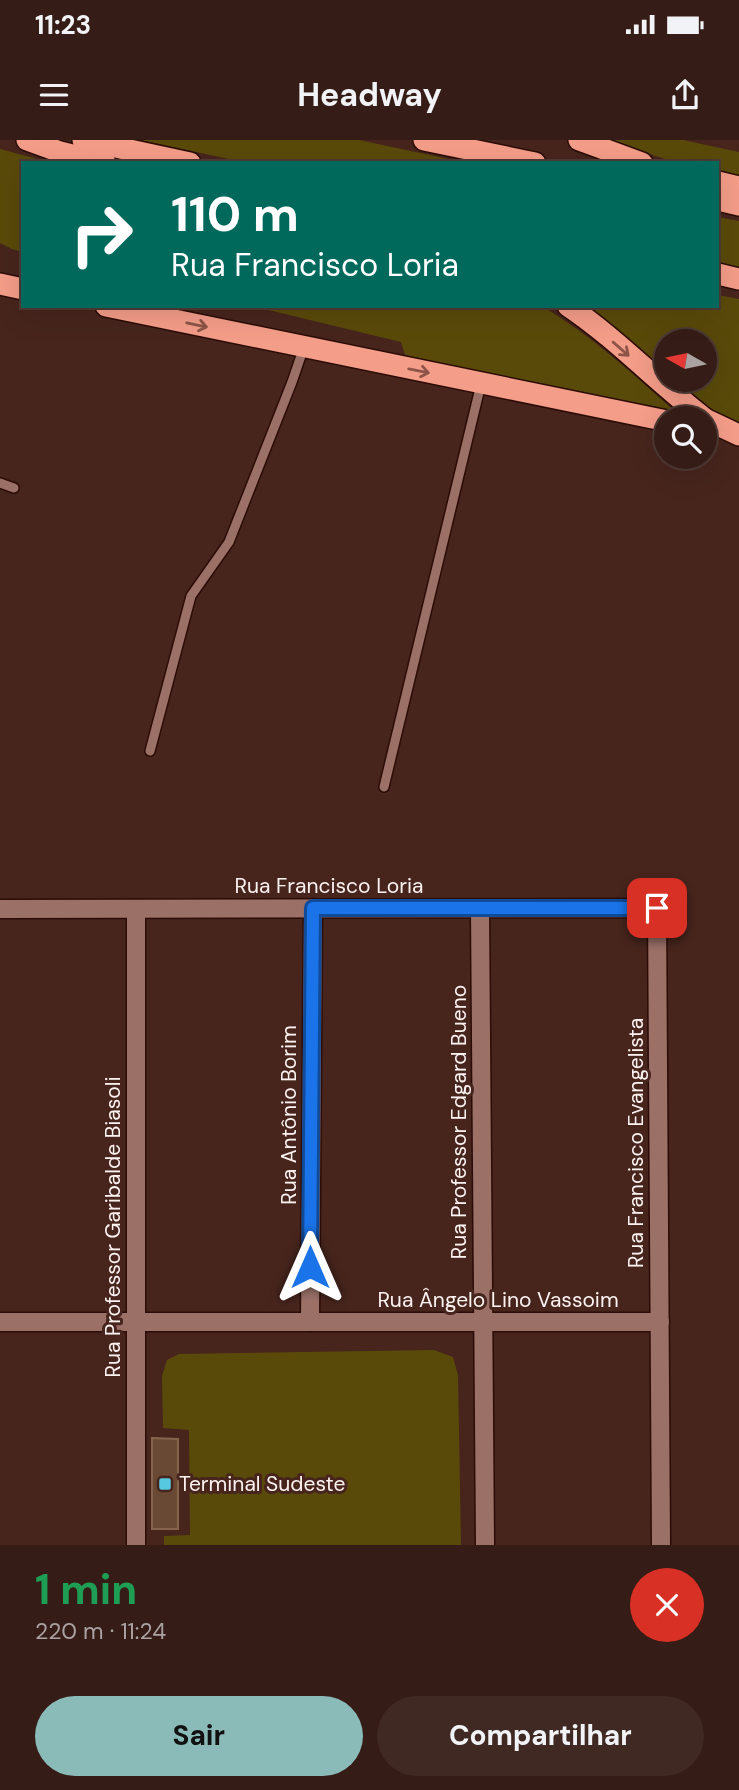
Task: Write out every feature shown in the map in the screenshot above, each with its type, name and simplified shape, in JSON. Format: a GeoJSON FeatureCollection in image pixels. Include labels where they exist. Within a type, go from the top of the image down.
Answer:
{"type":"FeatureCollection","features":[{"type":"Feature","properties":{"kind":"highway"},"geometry":{"type":"LineString","coordinates":[[27,140],[97,161]]}},
{"type":"Feature","properties":{"kind":"highway"},"geometry":{"type":"LineString","coordinates":[[83,140],[181,161]]}},
{"type":"Feature","properties":{"kind":"highway"},"geometry":{"type":"LineString","coordinates":[[425,140],[525,161]]}},
{"type":"Feature","properties":{"kind":"highway"},"geometry":{"type":"LineString","coordinates":[[579,140],[637,161]]}},
{"type":"Feature","properties":{"kind":"highway"},"geometry":{"type":"LineString","coordinates":[[719,182],[739,187]]}},
{"type":"Feature","properties":{"kind":"highway"},"geometry":{"type":"LineString","coordinates":[[719,200],[739,205]]}},
{"type":"Feature","properties":{"kind":"highway"},"geometry":{"type":"LineString","coordinates":[[719,274],[739,279]]}},
{"type":"Feature","properties":{"kind":"highway"},"geometry":{"type":"LineString","coordinates":[[0,284],[21,289]]}},
{"type":"Feature","properties":{"kind":"highway"},"geometry":{"type":"LineString","coordinates":[[116,308],[654,418]]}},
{"type":"Feature","properties":{"kind":"highway"},"geometry":{"type":"LineString","coordinates":[[571,308],[688,406]]}},
{"type":"Feature","properties":{"kind":"highway"},"geometry":{"type":"LineString","coordinates":[[717,425],[739,436]]}},
{"type":"Feature","properties":{"kind":"highway"},"geometry":{"type":"LineString","coordinates":[[717,431],[739,436]]}},
{"type":"Feature","properties":{"kind":"street","name":"Rua Antônio Borim"},"geometry":{"type":"LineString","coordinates":[[310,1322],[313,908]]}},
{"type":"Feature","properties":{"kind":"street","name":"Rua Francisco Loria"},"geometry":{"type":"LineString","coordinates":[[0,909],[657,908]]}},
{"type":"Feature","properties":{"kind":"street","name":"Rua Francisco Evangelista"},"geometry":{"type":"LineString","coordinates":[[657,908],[661,1545]]}},
{"type":"Feature","properties":{"kind":"street","name":"Rua Professor Garibalde Biasoli"},"geometry":{"type":"LineString","coordinates":[[136,909],[136,1545]]}},
{"type":"Feature","properties":{"kind":"street","name":"Rua Professor Edgard Bueno"},"geometry":{"type":"LineString","coordinates":[[480,909],[485,1545]]}},
{"type":"Feature","properties":{"kind":"street","name":"Rua Ângelo Lino Vassoim"},"geometry":{"type":"LineString","coordinates":[[0,1322],[660,1322]]}},
{"type":"Feature","properties":{"kind":"lane"},"geometry":{"type":"LineString","coordinates":[[150,751],[191,596],[229,542],[304,347]]}},
{"type":"Feature","properties":{"kind":"lane"},"geometry":{"type":"LineString","coordinates":[[384,787],[481,383]]}},
{"type":"Feature","properties":{"kind":"lane"},"geometry":{"type":"LineString","coordinates":[[0,483],[14,488]]}},
{"type":"Feature","properties":{"kind":"shaded area"},"geometry":{"type":"Polygon","coordinates":[[[141,140],[359,140],[458,161],[238,161],[141,140]]]}},
{"type":"Feature","properties":{"kind":"shaded area"},"geometry":{"type":"Polygon","coordinates":[[[604,140],[683,140],[739,152],[739,178],[719,173],[719,161],[672,161],[604,140]]]}},
{"type":"Feature","properties":{"kind":"shaded area"},"geometry":{"type":"Polygon","coordinates":[[[0,149],[45,161],[21,161],[21,251],[0,243],[0,149]]]}},
{"type":"Feature","properties":{"kind":"shaded area"},"geometry":{"type":"Polygon","coordinates":[[[719,217],[739,221],[739,267],[719,263],[719,217]]]}},
{"type":"Feature","properties":{"kind":"shaded area"},"geometry":{"type":"Polygon","coordinates":[[[719,295],[739,299],[739,425],[717,414],[717,406],[708,406],[691,392],[718,392],[718,329],[654,329],[654,361],[589,308],[719,308],[719,295]]]}},
{"type":"Feature","properties":{"kind":"shaded area"},"geometry":{"type":"Polygon","coordinates":[[[260,308],[545,308],[595,343],[669,406],[654,408],[405,355],[401,342],[260,308]]]}},
{"type":"Feature","properties":{"kind":"shaded area"},"geometry":{"type":"Polygon","coordinates":[[[434,1350],[453,1357],[458,1375],[461,1545],[164,1545],[164,1536],[190,1535],[189,1430],[163,1428],[162,1376],[167,1360],[179,1354],[434,1350]]]}},
{"type":"Feature","properties":{"kind":"building","name":"Terminal Sudeste"},"geometry":{"type":"Polygon","coordinates":[[[152,1438],[178,1439],[178,1529],[152,1529],[152,1438]]]}},
{"type":"Feature","properties":{"kind":"place","name":"Terminal Sudeste"},"geometry":{"type":"Point","coordinates":[165,1484]}},
{"type":"Feature","properties":{"kind":"route"},"geometry":{"type":"LineString","coordinates":[[310,1267],[313,908],[657,908]]}}]}
